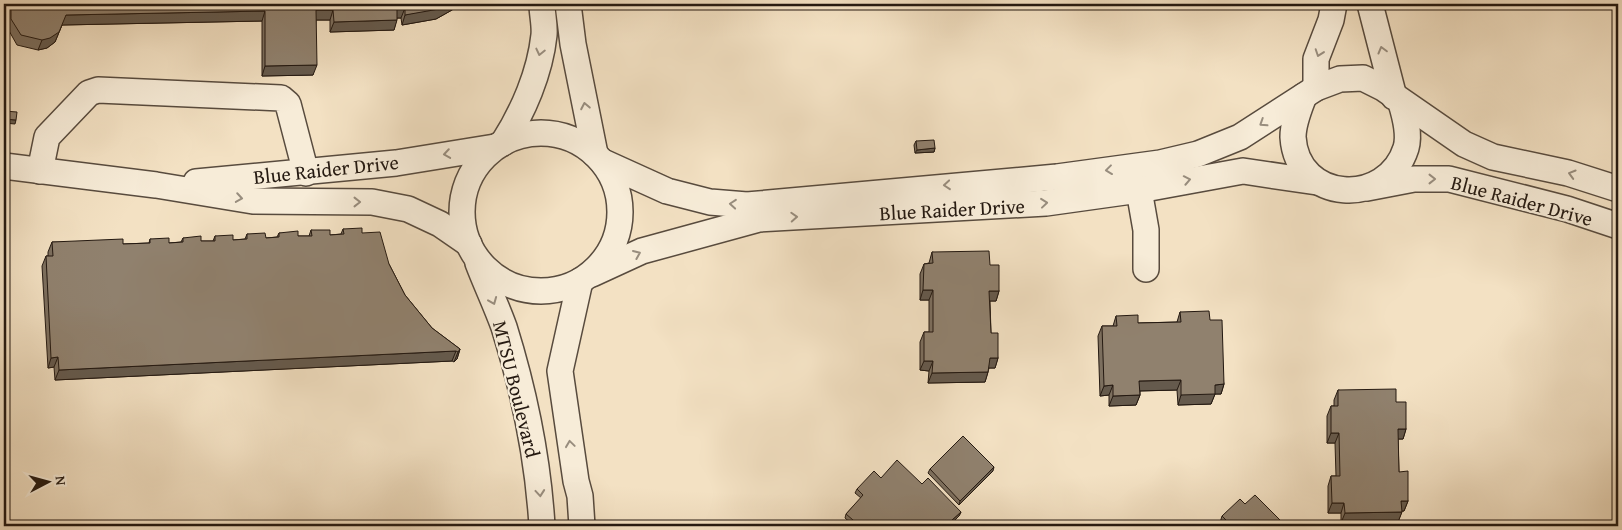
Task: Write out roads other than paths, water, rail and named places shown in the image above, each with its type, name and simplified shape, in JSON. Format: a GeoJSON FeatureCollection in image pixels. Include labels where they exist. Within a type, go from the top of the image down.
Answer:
{"type":"FeatureCollection","features":[{"type":"Feature","properties":{"kind":"street"},"geometry":{"type":"LineString","coordinates":[[499,145],[517,136],[541,132],[564,136],[586,146],[599,158],[616,184],[621,208],[620,224],[619,232],[609,256],[586,277],[569,287],[543,292],[517,288],[493,276],[472,250],[462,219],[463,199],[468,180],[478,163],[499,145],[517,122],[535,73],[544,35],[542,4]]}},
{"type":"Feature","properties":{"kind":"street"},"geometry":{"type":"LineString","coordinates":[[568,4],[573,44],[599,158]]}},
{"type":"Feature","properties":{"kind":"street"},"geometry":{"type":"LineString","coordinates":[[1333,12],[1316,59],[1310,92],[1296,119],[1293,136],[1296,156],[1304,169],[1317,182],[1332,188],[1367,188],[1378,184],[1395,168],[1406,147],[1406,123],[1397,100],[1370,4]]}},
{"type":"Feature","properties":{"kind":"street"},"geometry":{"type":"LineString","coordinates":[[1310,92],[1340,79],[1363,78],[1383,88],[1397,100]]}},
{"type":"Feature","properties":{"kind":"street"},"geometry":{"type":"LineString","coordinates":[[40,171],[47,137],[89,93],[98,90],[280,98],[288,104],[306,172]]}},
{"type":"Feature","properties":{"kind":"street","name":"Blue Raider Drive"},"geometry":{"type":"LineString","coordinates":[[599,158],[668,192],[710,202],[747,205],[1057,177],[1160,163],[1198,154],[1240,137],[1310,92]]}},
{"type":"Feature","properties":{"kind":"street","name":"Blue Raider Drive"},"geometry":{"type":"LineString","coordinates":[[1397,100],[1464,144],[1493,157],[1568,173],[1618,190]]}},
{"type":"Feature","properties":{"kind":"street","name":"Blue Raider Drive"},"geometry":{"type":"LineString","coordinates":[[156,185],[396,163],[499,145]]}},
{"type":"Feature","properties":{"kind":"street","name":"Blue Raider Drive"},"geometry":{"type":"LineString","coordinates":[[4,166],[156,185],[253,200],[372,202],[397,206],[440,224],[472,250]]}},
{"type":"Feature","properties":{"kind":"street","name":"Blue Raider Drive"},"geometry":{"type":"LineString","coordinates":[[586,277],[642,251],[759,219],[1046,203],[1139,190],[1243,171],[1317,182]]}},
{"type":"Feature","properties":{"kind":"street","name":"Blue Raider Drive"},"geometry":{"type":"LineString","coordinates":[[1367,188],[1414,179],[1449,179],[1567,209],[1618,226]]}},
{"type":"Feature","properties":{"kind":"street"},"geometry":{"type":"LineString","coordinates":[[1139,190],[1146,230],[1146,269]]}},
{"type":"Feature","properties":{"kind":"street","name":"MTSU Boulevard"},"geometry":{"type":"LineString","coordinates":[[472,250],[503,326],[524,403],[540,486],[542,526]]}},
{"type":"Feature","properties":{"kind":"street","name":"MTSU Boulevard"},"geometry":{"type":"LineString","coordinates":[[582,526],[580,496],[576,481],[560,371],[586,277]]}}]}
